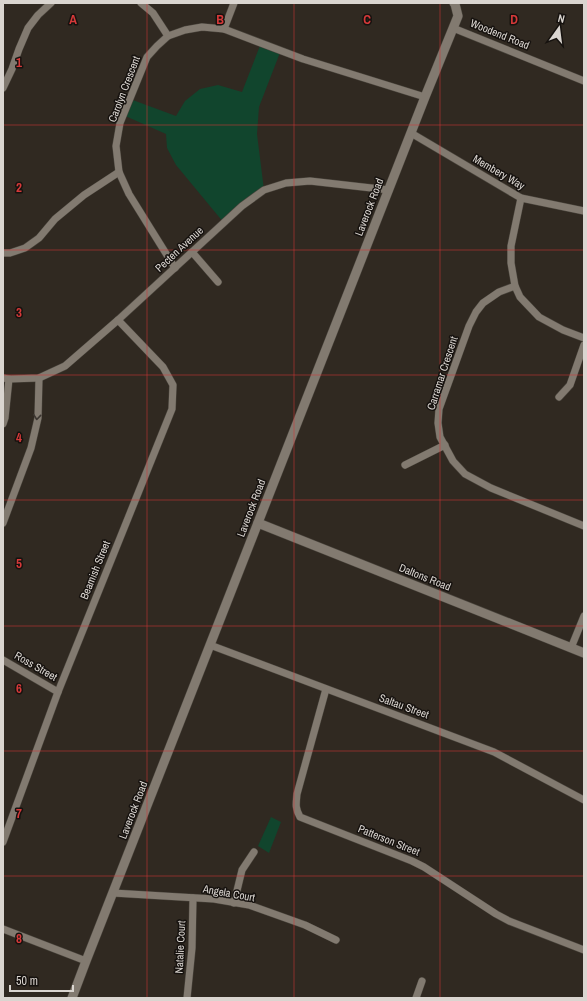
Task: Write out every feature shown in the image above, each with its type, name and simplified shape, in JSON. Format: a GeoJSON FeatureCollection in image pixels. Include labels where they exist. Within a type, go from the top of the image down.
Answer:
{"type":"FeatureCollection","features":[{"type":"Feature","properties":{"kind":"street"},"geometry":{"type":"LineString","coordinates":[[3,88],[28,28],[38,15],[52,3]]}},
{"type":"Feature","properties":{"kind":"street"},"geometry":{"type":"LineString","coordinates":[[141,3],[153,13],[168,36]]}},
{"type":"Feature","properties":{"kind":"street"},"geometry":{"type":"LineString","coordinates":[[224,29],[234,3]]}},
{"type":"Feature","properties":{"kind":"street","name":"Woodend Road"},"geometry":{"type":"LineString","coordinates":[[454,3],[458,16],[453,28],[584,81]]}},
{"type":"Feature","properties":{"kind":"street","name":"Carolyn Crescent"},"geometry":{"type":"LineString","coordinates":[[175,268],[129,194],[119,172],[116,146],[120,123],[147,57],[156,46],[168,36],[185,30],[202,27],[224,29],[303,58],[425,97]]}},
{"type":"Feature","properties":{"kind":"street","name":"Laverock Road"},"geometry":{"type":"LineString","coordinates":[[72,998],[388,190],[453,28]]}},
{"type":"Feature","properties":{"kind":"street","name":"Membery Way"},"geometry":{"type":"LineString","coordinates":[[411,133],[521,198],[584,211]]}},
{"type":"Feature","properties":{"kind":"street"},"geometry":{"type":"LineString","coordinates":[[3,253],[10,253],[25,248],[39,238],[55,219],[84,195],[119,172]]}},
{"type":"Feature","properties":{"kind":"street","name":"Pecten Avenue"},"geometry":{"type":"LineString","coordinates":[[6,379],[39,378],[65,366],[118,320],[242,206],[264,190],[286,183],[310,181],[388,190]]}},
{"type":"Feature","properties":{"kind":"street"},"geometry":{"type":"LineString","coordinates":[[521,198],[511,246],[511,263],[515,286],[520,297],[539,316],[563,330],[584,338]]}},
{"type":"Feature","properties":{"kind":"street"},"geometry":{"type":"LineString","coordinates":[[192,252],[218,282]]}},
{"type":"Feature","properties":{"kind":"street","name":"Carramar Crescent"},"geometry":{"type":"LineString","coordinates":[[515,286],[499,292],[483,303],[476,312],[469,326],[439,408],[438,423],[440,437],[453,461],[465,474],[491,488],[584,526]]}},
{"type":"Feature","properties":{"kind":"street","name":"Beamish Street"},"geometry":{"type":"LineString","coordinates":[[3,842],[58,692],[172,409],[173,385],[163,367],[118,320]]}},
{"type":"Feature","properties":{"kind":"street"},"geometry":{"type":"LineString","coordinates":[[558,397],[570,384],[584,345]]}},
{"type":"Feature","properties":{"kind":"street"},"geometry":{"type":"LineString","coordinates":[[3,523],[31,448],[38,418],[39,378]]}},
{"type":"Feature","properties":{"kind":"street"},"geometry":{"type":"LineString","coordinates":[[3,424],[5,418],[6,379]]}},
{"type":"Feature","properties":{"kind":"street"},"geometry":{"type":"LineString","coordinates":[[405,465],[445,446]]}},
{"type":"Feature","properties":{"kind":"street","name":"Daltons Road"},"geometry":{"type":"LineString","coordinates":[[258,524],[584,653]]}},
{"type":"Feature","properties":{"kind":"street"},"geometry":{"type":"LineString","coordinates":[[571,648],[584,616]]}},
{"type":"Feature","properties":{"kind":"street","name":"Saltau Street"},"geometry":{"type":"LineString","coordinates":[[210,645],[494,752],[584,800]]}},
{"type":"Feature","properties":{"kind":"street","name":"Ross Street"},"geometry":{"type":"LineString","coordinates":[[3,660],[58,692]]}},
{"type":"Feature","properties":{"kind":"street","name":"Patterson Street"},"geometry":{"type":"LineString","coordinates":[[326,689],[298,794],[296,811],[300,817],[412,861],[424,867],[509,921],[584,950]]}},
{"type":"Feature","properties":{"kind":"street"},"geometry":{"type":"LineString","coordinates":[[234,902],[242,870],[254,852]]}},
{"type":"Feature","properties":{"kind":"street","name":"Angela Court"},"geometry":{"type":"LineString","coordinates":[[113,894],[214,899],[249,905],[305,925],[336,940]]}},
{"type":"Feature","properties":{"kind":"street","name":"Natalie Court"},"geometry":{"type":"LineString","coordinates":[[187,998],[192,948],[193,898]]}},
{"type":"Feature","properties":{"kind":"street"},"geometry":{"type":"LineString","coordinates":[[3,929],[86,961]]}},
{"type":"Feature","properties":{"kind":"street"},"geometry":{"type":"LineString","coordinates":[[416,998],[422,981]]}},
{"type":"Feature","properties":{"kind":"green space"},"geometry":{"type":"Polygon","coordinates":[[[261,43],[281,50],[259,107],[257,134],[264,190],[224,223],[176,165],[167,148],[166,134],[123,115],[130,99],[176,116],[185,101],[200,89],[218,85],[242,92],[261,43]]]}},
{"type":"Feature","properties":{"kind":"green space"},"geometry":{"type":"Polygon","coordinates":[[[271,817],[281,822],[269,853],[258,846],[271,817]]]}}]}
